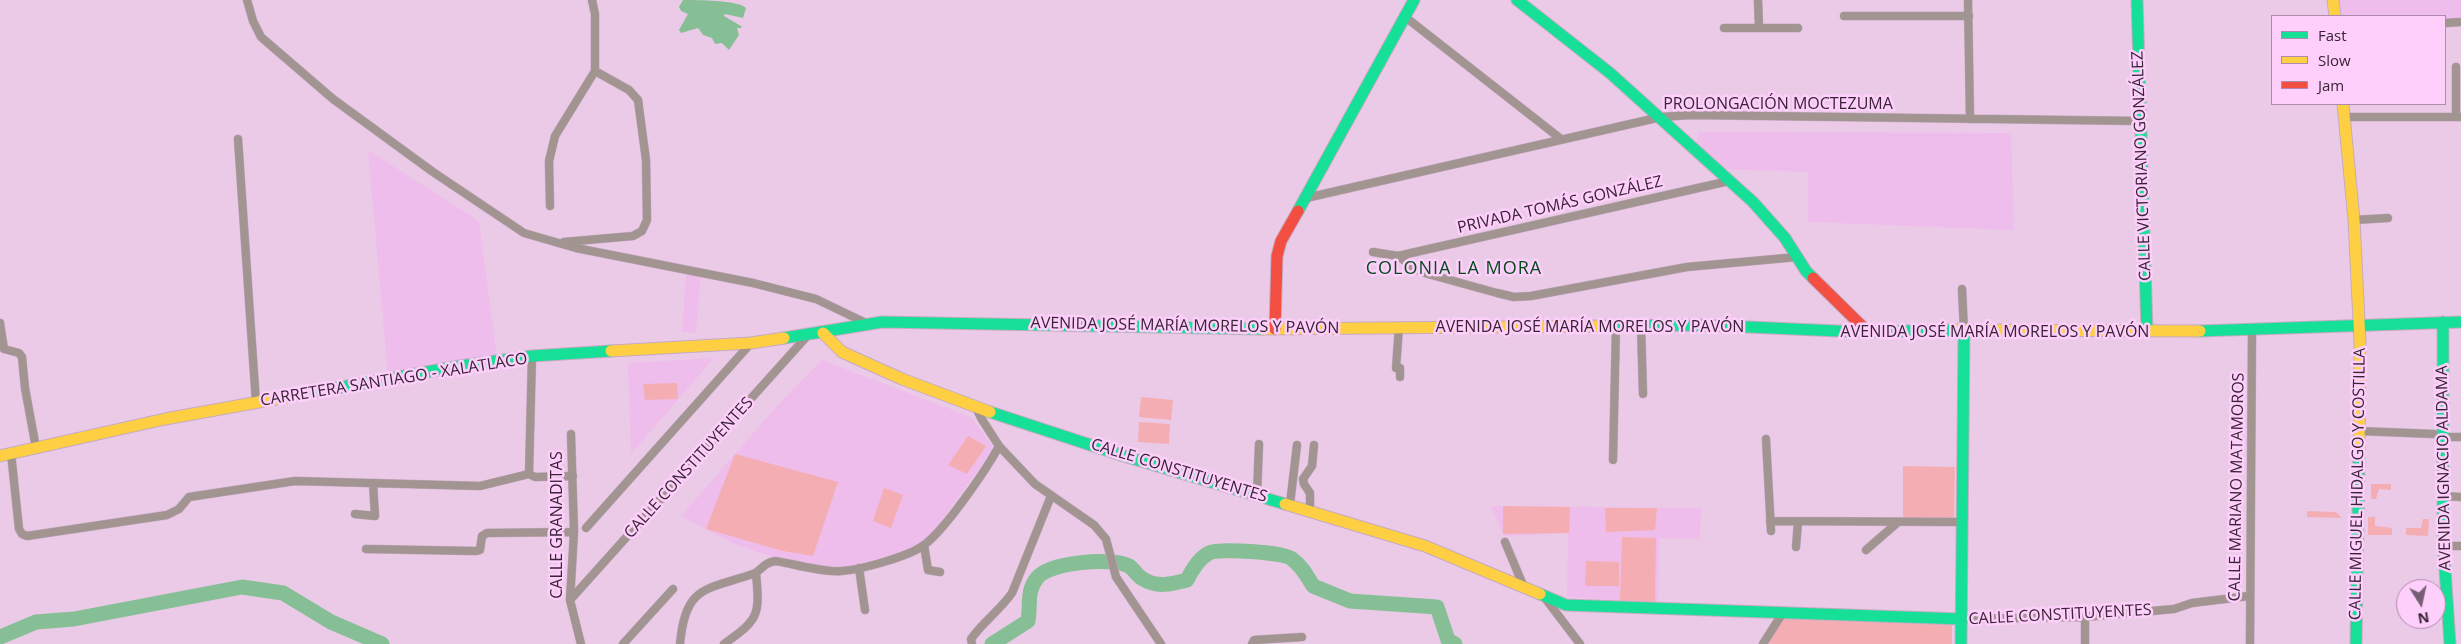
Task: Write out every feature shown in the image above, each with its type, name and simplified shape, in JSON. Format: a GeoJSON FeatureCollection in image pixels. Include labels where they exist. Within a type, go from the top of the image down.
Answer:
{"type":"FeatureCollection","features":[{"type":"Feature","properties":{"kind":"main road"},"geometry":{"type":"LineString","coordinates":[[1275,329],[1277,256],[1287,229],[1306,198],[1414,0]]}},
{"type":"Feature","properties":{"kind":"main road"},"geometry":{"type":"LineString","coordinates":[[1517,0],[1610,73],[1661,117],[1729,181],[1770,220],[1785,238],[1796,257],[1820,285],[1868,332]]}},
{"type":"Feature","properties":{"kind":"main road","name":"CALLE VICTORIANO GONZÁLEZ"},"geometry":{"type":"LineString","coordinates":[[2137,0],[2147,332]]}},
{"type":"Feature","properties":{"kind":"main road"},"geometry":{"type":"LineString","coordinates":[[2333,0],[2335,15]]}},
{"type":"Feature","properties":{"kind":"main road","name":"CALLE MIGUEL HIDALGO Y COSTILLA"},"geometry":{"type":"LineString","coordinates":[[2343,105],[2354,220],[2360,342],[2356,644]]}},
{"type":"Feature","properties":{"kind":"main road","name":"AVENIDA JOSÉ MARÍA MORELOS Y PAVÓN"},"geometry":{"type":"LineString","coordinates":[[823,333],[866,323],[924,321],[1275,329],[1704,325],[1868,332],[2252,331],[2358,324],[2461,322]]}},
{"type":"Feature","properties":{"kind":"main road","name":"AVENIDA IGNACIO ALDAMA"},"geometry":{"type":"LineString","coordinates":[[2442,322],[2441,437],[2443,546],[2450,644]]}},
{"type":"Feature","properties":{"kind":"main road"},"geometry":{"type":"LineString","coordinates":[[1960,644],[1964,331]]}},
{"type":"Feature","properties":{"kind":"main road","name":"CARRETERA SANTIAGO - XALATLACO"},"geometry":{"type":"LineString","coordinates":[[6,455],[156,421],[460,366],[532,356],[751,343],[823,333]]}},
{"type":"Feature","properties":{"kind":"main road","name":"CALLE CONSTITUYENTES"},"geometry":{"type":"LineString","coordinates":[[823,333],[842,352],[902,379],[976,407],[1124,456],[1290,504],[1425,546],[1523,585],[1543,596],[1566,605],[1960,619]]}},
{"type":"Feature","properties":{"kind":"street"},"geometry":{"type":"LineString","coordinates":[[247,0],[252,21],[261,36],[333,98],[433,172],[524,233],[555,243],[816,299],[866,323]]}},
{"type":"Feature","properties":{"kind":"street"},"geometry":{"type":"LineString","coordinates":[[550,206],[549,161],[556,136],[595,71],[595,14],[592,0]]}},
{"type":"Feature","properties":{"kind":"street"},"geometry":{"type":"LineString","coordinates":[[1758,0],[1758,27]]}},
{"type":"Feature","properties":{"kind":"street"},"geometry":{"type":"LineString","coordinates":[[1968,0],[1970,119]]}},
{"type":"Feature","properties":{"kind":"street"},"geometry":{"type":"LineString","coordinates":[[1404,16],[1561,139]]}},
{"type":"Feature","properties":{"kind":"street"},"geometry":{"type":"LineString","coordinates":[[1844,16],[1969,16]]}},
{"type":"Feature","properties":{"kind":"street"},"geometry":{"type":"LineString","coordinates":[[2446,22],[2461,22]]}},
{"type":"Feature","properties":{"kind":"street"},"geometry":{"type":"LineString","coordinates":[[1724,28],[1798,28]]}},
{"type":"Feature","properties":{"kind":"street"},"geometry":{"type":"LineString","coordinates":[[2344,117],[2458,117],[2456,67]]}},
{"type":"Feature","properties":{"kind":"street"},"geometry":{"type":"LineString","coordinates":[[555,243],[633,236],[642,231],[647,220],[646,160],[638,100],[629,90],[595,71]]}},
{"type":"Feature","properties":{"kind":"street","name":"PROLONGACIÓN MOCTEZUMA"},"geometry":{"type":"LineString","coordinates":[[1306,198],[1661,117],[2140,120]]}},
{"type":"Feature","properties":{"kind":"street"},"geometry":{"type":"LineString","coordinates":[[238,139],[256,403]]}},
{"type":"Feature","properties":{"kind":"street","name":"PRIVADA TOMÁS GONZÁLEZ"},"geometry":{"type":"LineString","coordinates":[[1398,256],[1729,181]]}},
{"type":"Feature","properties":{"kind":"street"},"geometry":{"type":"LineString","coordinates":[[2354,220],[2388,218]]}},
{"type":"Feature","properties":{"kind":"street"},"geometry":{"type":"LineString","coordinates":[[1373,252],[1398,256],[1417,270],[1428,274],[1514,296],[1538,295],[1686,268],[1796,257]]}},
{"type":"Feature","properties":{"kind":"street"},"geometry":{"type":"LineString","coordinates":[[1962,289],[1964,331]]}},
{"type":"Feature","properties":{"kind":"street"},"geometry":{"type":"LineString","coordinates":[[0,323],[4,349],[19,353],[22,357],[25,388],[36,448]]}},
{"type":"Feature","properties":{"kind":"street"},"geometry":{"type":"LineString","coordinates":[[1613,460],[1616,326]]}},
{"type":"Feature","properties":{"kind":"street"},"geometry":{"type":"LineString","coordinates":[[1641,326],[1643,394]]}},
{"type":"Feature","properties":{"kind":"street"},"geometry":{"type":"LineString","coordinates":[[1399,327],[1396,368],[1400,368],[1400,377]]}},
{"type":"Feature","properties":{"kind":"street","name":"CALLE MARIANO MATAMOROS"},"geometry":{"type":"LineString","coordinates":[[2250,644],[2252,331]]}},
{"type":"Feature","properties":{"kind":"street","name":"CALLE CONSTITUYENTES"},"geometry":{"type":"LineString","coordinates":[[570,600],[808,335]]}},
{"type":"Feature","properties":{"kind":"street"},"geometry":{"type":"LineString","coordinates":[[586,528],[751,343]]}},
{"type":"Feature","properties":{"kind":"street"},"geometry":{"type":"LineString","coordinates":[[529,474],[532,356]]}},
{"type":"Feature","properties":{"kind":"street"},"geometry":{"type":"LineString","coordinates":[[976,407],[980,418],[999,446],[1035,484],[1094,525],[1106,539],[1116,577],[1161,644]]}},
{"type":"Feature","properties":{"kind":"street"},"geometry":{"type":"LineString","coordinates":[[2359,431],[2461,437]]}},
{"type":"Feature","properties":{"kind":"street","name":"CALLE GRANADITAS"},"geometry":{"type":"LineString","coordinates":[[571,434],[574,532],[570,600],[581,644]]}},
{"type":"Feature","properties":{"kind":"street"},"geometry":{"type":"LineString","coordinates":[[1766,439],[1771,530]]}},
{"type":"Feature","properties":{"kind":"street"},"geometry":{"type":"LineString","coordinates":[[1257,495],[1258,444]]}},
{"type":"Feature","properties":{"kind":"street"},"geometry":{"type":"LineString","coordinates":[[1290,504],[1298,445]]}},
{"type":"Feature","properties":{"kind":"street"},"geometry":{"type":"LineString","coordinates":[[1310,511],[1310,493],[1303,479],[1312,466],[1314,445]]}},
{"type":"Feature","properties":{"kind":"street"},"geometry":{"type":"LineString","coordinates":[[680,644],[682,622],[696,596],[731,580],[756,573],[763,565],[778,561],[787,565],[841,571],[891,559],[924,545],[944,524],[999,446]]}},
{"type":"Feature","properties":{"kind":"street"},"geometry":{"type":"LineString","coordinates":[[6,455],[19,529],[22,534],[27,536],[167,515],[179,509],[190,497],[295,480],[480,486],[529,474],[535,477],[572,476]]}},
{"type":"Feature","properties":{"kind":"street"},"geometry":{"type":"LineString","coordinates":[[355,514],[375,516],[373,484]]}},
{"type":"Feature","properties":{"kind":"street"},"geometry":{"type":"LineString","coordinates":[[972,641],[1012,593],[1051,496]]}},
{"type":"Feature","properties":{"kind":"street"},"geometry":{"type":"LineString","coordinates":[[2442,496],[2461,497]]}},
{"type":"Feature","properties":{"kind":"street"},"geometry":{"type":"LineString","coordinates":[[1770,521],[1962,522]]}},
{"type":"Feature","properties":{"kind":"street"},"geometry":{"type":"LineString","coordinates":[[1796,547],[1798,522]]}},
{"type":"Feature","properties":{"kind":"street"},"geometry":{"type":"LineString","coordinates":[[1866,550],[1897,523]]}},
{"type":"Feature","properties":{"kind":"street"},"geometry":{"type":"LineString","coordinates":[[366,549],[476,551],[481,548],[482,536],[487,532],[574,532]]}},
{"type":"Feature","properties":{"kind":"street"},"geometry":{"type":"LineString","coordinates":[[1505,542],[1523,585]]}},
{"type":"Feature","properties":{"kind":"street"},"geometry":{"type":"LineString","coordinates":[[924,545],[928,570],[940,572]]}},
{"type":"Feature","properties":{"kind":"street"},"geometry":{"type":"LineString","coordinates":[[2443,546],[2461,546]]}},
{"type":"Feature","properties":{"kind":"street"},"geometry":{"type":"LineString","coordinates":[[859,568],[865,610]]}},
{"type":"Feature","properties":{"kind":"street"},"geometry":{"type":"LineString","coordinates":[[724,644],[749,626],[754,620],[758,598],[756,573]]}},
{"type":"Feature","properties":{"kind":"street"},"geometry":{"type":"LineString","coordinates":[[623,644],[673,589]]}},
{"type":"Feature","properties":{"kind":"street"},"geometry":{"type":"LineString","coordinates":[[1543,596],[1580,644]]}},
{"type":"Feature","properties":{"kind":"street","name":"CALLE CONSTITUYENTES"},"geometry":{"type":"LineString","coordinates":[[1960,619],[2085,617],[2174,609],[2192,603],[2249,596]]}},
{"type":"Feature","properties":{"kind":"street"},"geometry":{"type":"LineString","coordinates":[[1763,644],[1782,614]]}},
{"type":"Feature","properties":{"kind":"street"},"geometry":{"type":"LineString","coordinates":[[2085,617],[2085,644]]}},
{"type":"Feature","properties":{"kind":"street"},"geometry":{"type":"LineString","coordinates":[[1252,644],[1254,640],[1269,641],[1302,637]]}},
{"type":"Feature","properties":{"kind":"shaded area"},"geometry":{"type":"Polygon","coordinates":[[[683,0],[735,3],[746,8],[743,18],[725,14],[724,16],[742,28],[737,28],[739,35],[729,50],[722,43],[715,44],[712,38],[703,35],[698,28],[681,33],[679,30],[688,14],[681,11],[679,7],[683,0]]]}},
{"type":"Feature","properties":{"kind":"shaded area"},"geometry":{"type":"Polygon","coordinates":[[[2336,0],[2461,0],[2461,21],[2446,21],[2446,15],[2338,15],[2336,0]]]}},
{"type":"Feature","properties":{"kind":"shaded area"},"geometry":{"type":"Polygon","coordinates":[[[1699,132],[2011,133],[2014,230],[1808,222],[1808,172],[1722,169],[1695,148],[1699,132]]]}},
{"type":"Feature","properties":{"kind":"shaded area"},"geometry":{"type":"Polygon","coordinates":[[[368,150],[479,221],[497,358],[388,375],[368,150]]]}},
{"type":"Feature","properties":{"kind":"shaded area"},"geometry":{"type":"Polygon","coordinates":[[[686,273],[701,274],[696,333],[682,332],[686,273]]]}},
{"type":"Feature","properties":{"kind":"shaded area"},"geometry":{"type":"Polygon","coordinates":[[[714,358],[631,454],[628,363],[714,358]]]}},
{"type":"Feature","properties":{"kind":"shaded area"},"geometry":{"type":"Polygon","coordinates":[[[822,360],[971,417],[994,448],[924,545],[835,571],[786,561],[734,544],[681,516],[776,407],[822,360]]]}},
{"type":"Feature","properties":{"kind":"shaded area"},"geometry":{"type":"Polygon","coordinates":[[[677,383],[678,399],[645,400],[643,384],[677,383]]]}},
{"type":"Feature","properties":{"kind":"shaded area"},"geometry":{"type":"Polygon","coordinates":[[[1141,397],[1173,400],[1171,420],[1139,417],[1141,397]]]}},
{"type":"Feature","properties":{"kind":"shaded area"},"geometry":{"type":"Polygon","coordinates":[[[1139,422],[1170,424],[1169,444],[1138,442],[1139,422]]]}},
{"type":"Feature","properties":{"kind":"shaded area"},"geometry":{"type":"Polygon","coordinates":[[[968,436],[986,446],[967,474],[948,465],[968,436]]]}},
{"type":"Feature","properties":{"kind":"shaded area"},"geometry":{"type":"Polygon","coordinates":[[[735,454],[838,482],[813,556],[783,551],[706,529],[735,454]]]}},
{"type":"Feature","properties":{"kind":"shaded area"},"geometry":{"type":"Polygon","coordinates":[[[1903,466],[1955,467],[1954,519],[1903,519],[1903,466]]]}},
{"type":"Feature","properties":{"kind":"shaded area"},"geometry":{"type":"Polygon","coordinates":[[[2371,484],[2391,484],[2391,490],[2379,489],[2376,499],[2371,499],[2371,484]]]}},
{"type":"Feature","properties":{"kind":"shaded area"},"geometry":{"type":"Polygon","coordinates":[[[884,488],[903,495],[891,528],[873,521],[884,488]]]}},
{"type":"Feature","properties":{"kind":"shaded area"},"geometry":{"type":"Polygon","coordinates":[[[1491,506],[1701,508],[1700,539],[1659,538],[1658,603],[1567,597],[1568,533],[1504,536],[1491,506]]]}},
{"type":"Feature","properties":{"kind":"shaded area"},"geometry":{"type":"Polygon","coordinates":[[[1503,506],[1570,507],[1569,533],[1503,534],[1503,506]]]}},
{"type":"Feature","properties":{"kind":"shaded area"},"geometry":{"type":"Polygon","coordinates":[[[1605,508],[1657,508],[1655,530],[1606,532],[1605,508]]]}},
{"type":"Feature","properties":{"kind":"shaded area"},"geometry":{"type":"Polygon","coordinates":[[[2307,511],[2336,512],[2342,518],[2307,517],[2307,511]]]}},
{"type":"Feature","properties":{"kind":"shaded area"},"geometry":{"type":"Polygon","coordinates":[[[2368,517],[2375,517],[2375,526],[2392,528],[2392,535],[2368,535],[2368,517]]]}},
{"type":"Feature","properties":{"kind":"shaded area"},"geometry":{"type":"Polygon","coordinates":[[[2423,519],[2429,519],[2428,536],[2406,535],[2406,528],[2421,528],[2423,519]]]}},
{"type":"Feature","properties":{"kind":"shaded area"},"geometry":{"type":"Polygon","coordinates":[[[1622,537],[1656,538],[1655,603],[1620,601],[1622,537]]]}},
{"type":"Feature","properties":{"kind":"shaded area"},"geometry":{"type":"Polygon","coordinates":[[[1586,561],[1619,562],[1619,586],[1585,586],[1586,561]]]}},
{"type":"Feature","properties":{"kind":"shaded area"},"geometry":{"type":"Polygon","coordinates":[[[1782,617],[1952,617],[1952,644],[1765,644],[1782,617]]]}},
{"type":"Feature","properties":{"kind":"waterway"},"geometry":{"type":"LineString","coordinates":[[992,644],[1028,621],[1031,588],[1037,578],[1054,568],[1081,563],[1121,563],[1129,566],[1148,582],[1170,584],[1187,580],[1205,555],[1225,551],[1277,554],[1287,557],[1299,565],[1313,586],[1350,601],[1437,607],[1448,640],[1455,644]]}},
{"type":"Feature","properties":{"kind":"waterway"},"geometry":{"type":"LineString","coordinates":[[0,637],[36,622],[74,619],[242,587],[283,593],[331,622],[382,644]]}},
{"type":"Feature","properties":{"kind":"traffic: fast"},"geometry":{"type":"LineString","coordinates":[[1298,211],[1414,0]]}},
{"type":"Feature","properties":{"kind":"traffic: fast"},"geometry":{"type":"LineString","coordinates":[[1517,0],[1610,73],[1753,202],[1785,238],[1806,271],[1813,278]]}},
{"type":"Feature","properties":{"kind":"traffic: fast"},"geometry":{"type":"LineString","coordinates":[[2137,0],[2147,332]]}},
{"type":"Feature","properties":{"kind":"traffic: fast"},"geometry":{"type":"LineString","coordinates":[[784,338],[882,322],[1262,329]]}},
{"type":"Feature","properties":{"kind":"traffic: fast"},"geometry":{"type":"LineString","coordinates":[[2443,322],[2443,539],[2450,644]]}},
{"type":"Feature","properties":{"kind":"traffic: fast"},"geometry":{"type":"LineString","coordinates":[[2200,331],[2461,322]]}},
{"type":"Feature","properties":{"kind":"traffic: fast"},"geometry":{"type":"LineString","coordinates":[[1603,326],[1704,325],[1860,332],[1955,330]]}},
{"type":"Feature","properties":{"kind":"traffic: fast"},"geometry":{"type":"LineString","coordinates":[[1961,644],[1964,331]]}},
{"type":"Feature","properties":{"kind":"traffic: fast"},"geometry":{"type":"LineString","coordinates":[[292,396],[460,366],[532,356],[611,351]]}},
{"type":"Feature","properties":{"kind":"traffic: fast"},"geometry":{"type":"LineString","coordinates":[[990,412],[1124,456],[1285,504]]}},
{"type":"Feature","properties":{"kind":"traffic: fast"},"geometry":{"type":"LineString","coordinates":[[2356,644],[2359,451]]}},
{"type":"Feature","properties":{"kind":"traffic: fast"},"geometry":{"type":"LineString","coordinates":[[1540,594],[1566,605],[1961,619]]}},
{"type":"Feature","properties":{"kind":"traffic: slow"},"geometry":{"type":"LineString","coordinates":[[2333,0],[2335,15]]}},
{"type":"Feature","properties":{"kind":"traffic: slow"},"geometry":{"type":"LineString","coordinates":[[2343,105],[2354,220],[2360,342],[2359,451]]}},
{"type":"Feature","properties":{"kind":"traffic: slow"},"geometry":{"type":"LineString","coordinates":[[1262,329],[1603,326]]}},
{"type":"Feature","properties":{"kind":"traffic: slow"},"geometry":{"type":"LineString","coordinates":[[1955,330],[2200,331]]}},
{"type":"Feature","properties":{"kind":"traffic: slow"},"geometry":{"type":"LineString","coordinates":[[823,333],[842,352],[902,379],[990,412]]}},
{"type":"Feature","properties":{"kind":"traffic: slow"},"geometry":{"type":"LineString","coordinates":[[611,351],[751,343],[784,338]]}},
{"type":"Feature","properties":{"kind":"traffic: slow"},"geometry":{"type":"LineString","coordinates":[[0,456],[165,419],[292,396]]}},
{"type":"Feature","properties":{"kind":"traffic: slow"},"geometry":{"type":"LineString","coordinates":[[1285,504],[1425,546],[1540,594]]}},
{"type":"Feature","properties":{"kind":"traffic: jam"},"geometry":{"type":"LineString","coordinates":[[1275,329],[1277,256],[1281,241],[1298,211]]}},
{"type":"Feature","properties":{"kind":"traffic: jam"},"geometry":{"type":"LineString","coordinates":[[1813,278],[1868,332]]}},
{"type":"Feature","properties":{"kind":"district","name":"COLONIA LA MORA"},"geometry":{"type":"Point","coordinates":[1454,269]}}]}
